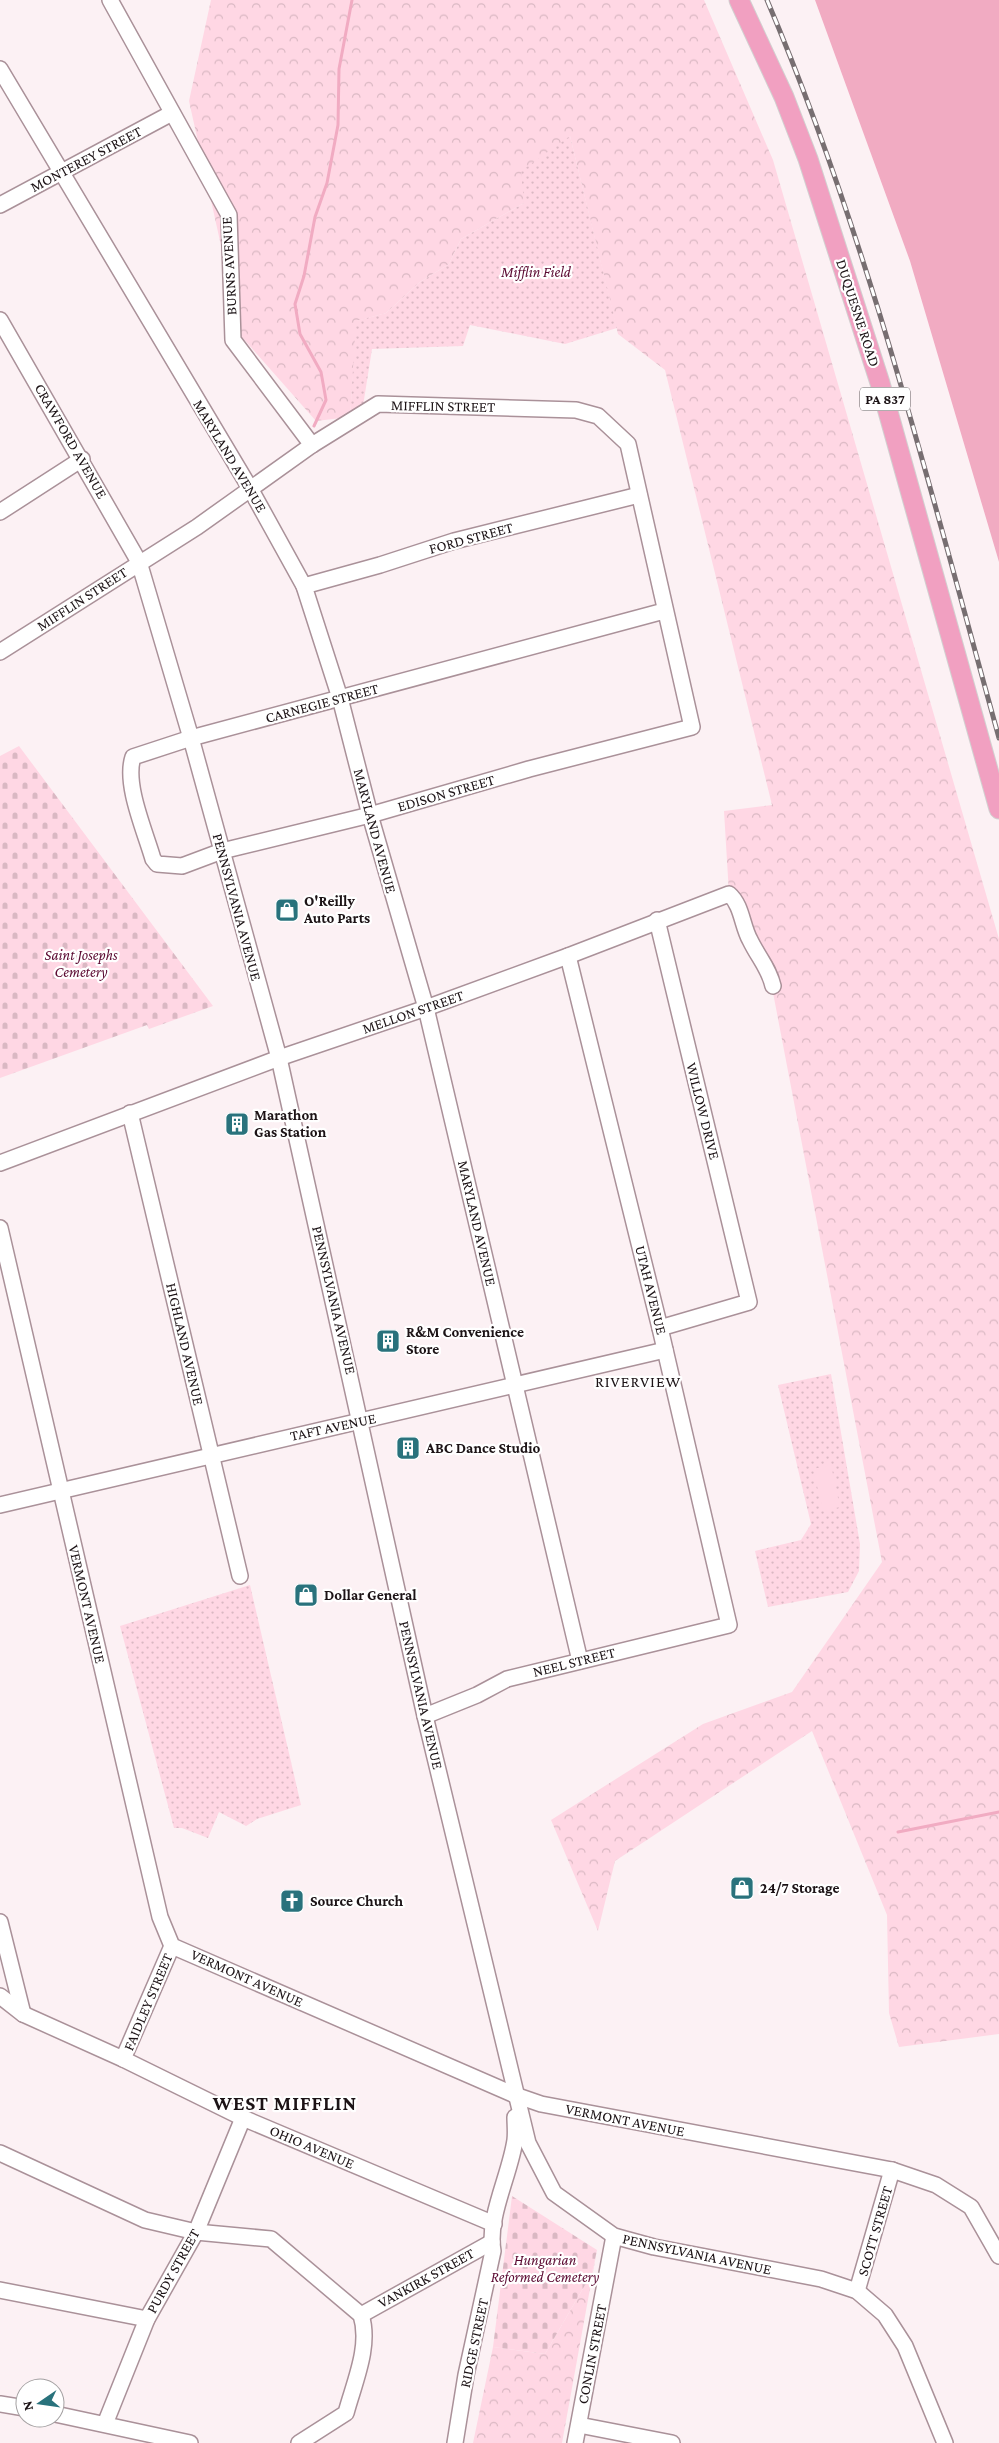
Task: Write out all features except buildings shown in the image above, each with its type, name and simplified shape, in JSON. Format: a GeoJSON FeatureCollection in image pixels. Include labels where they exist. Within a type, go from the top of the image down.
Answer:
{"type":"FeatureCollection","features":[{"type":"Feature","properties":{"kind":"main road","name":"DUQUESNE ROAD"},"geometry":{"type":"LineString","coordinates":[[739,0],[784,97],[808,159],[880,383],[999,810]]}},
{"type":"Feature","properties":{"kind":"street","name":"BURNS AVENUE"},"geometry":{"type":"LineString","coordinates":[[110,0],[229,215],[232,340],[312,445]]}},
{"type":"Feature","properties":{"kind":"street","name":"MARYLAND AVENUE"},"geometry":{"type":"LineString","coordinates":[[0,69],[59,172],[251,490],[304,586],[340,698],[370,815],[426,1008],[580,1661]]}},
{"type":"Feature","properties":{"kind":"street","name":"MONTEREY STREET"},"geometry":{"type":"LineString","coordinates":[[0,205],[172,113]]}},
{"type":"Feature","properties":{"kind":"street","name":"CRAWFORD AVENUE"},"geometry":{"type":"LineString","coordinates":[[0,320],[6,345],[82,459],[139,562]]}},
{"type":"Feature","properties":{"kind":"street","name":"MIFFLIN STREET"},"geometry":{"type":"LineString","coordinates":[[0,652],[251,490],[312,445],[378,404],[576,410],[598,416],[628,444],[664,611],[692,726]]}},
{"type":"Feature","properties":{"kind":"street"},"geometry":{"type":"LineString","coordinates":[[0,512],[82,459]]}},
{"type":"Feature","properties":{"kind":"street","name":"FORD STREET"},"geometry":{"type":"LineString","coordinates":[[304,586],[380,565],[454,541],[639,494]]}},
{"type":"Feature","properties":{"kind":"street","name":"PENNSYLVANIA AVENUE"},"geometry":{"type":"LineString","coordinates":[[139,562],[191,738],[279,1058],[425,1716],[528,2143],[554,2193],[614,2236],[654,2247],[822,2279],[857,2291],[884,2315],[905,2346],[945,2443]]}},
{"type":"Feature","properties":{"kind":"street","name":"CARNEGIE STREET"},"geometry":{"type":"LineString","coordinates":[[200,860],[182,866],[157,864],[153,859],[132,785],[130,767],[133,756],[191,738],[664,611]]}},
{"type":"Feature","properties":{"kind":"street","name":"EDISON STREET"},"geometry":{"type":"LineString","coordinates":[[200,860],[222,851],[370,815],[529,769],[692,726]]}},
{"type":"Feature","properties":{"kind":"street","name":"MELLON STREET"},"geometry":{"type":"LineString","coordinates":[[0,1163],[279,1058],[426,1008],[568,956],[657,920],[729,894],[735,899],[750,940],[762,958],[772,986]]}},
{"type":"Feature","properties":{"kind":"street","name":"WILLOW DRIVE"},"geometry":{"type":"LineString","coordinates":[[657,920],[749,1302],[660,1328]]}},
{"type":"Feature","properties":{"kind":"street","name":"UTAH AVENUE"},"geometry":{"type":"LineString","coordinates":[[568,956],[660,1328],[729,1625]]}},
{"type":"Feature","properties":{"kind":"street","name":"HIGHLAND AVENUE"},"geometry":{"type":"LineString","coordinates":[[130,1113],[240,1576]]}},
{"type":"Feature","properties":{"kind":"street","name":"VERMONT AVENUE"},"geometry":{"type":"LineString","coordinates":[[0,1228],[160,1917],[172,1946],[515,2095],[544,2105],[892,2170],[936,2185],[971,2207],[999,2256]]}},
{"type":"Feature","properties":{"kind":"street","name":"TAFT AVENUE"},"geometry":{"type":"LineString","coordinates":[[0,1504],[665,1350]]}},
{"type":"Feature","properties":{"kind":"street","name":"NEEL STREET"},"geometry":{"type":"LineString","coordinates":[[425,1716],[477,1695],[502,1681],[729,1625]]}},
{"type":"Feature","properties":{"kind":"street"},"geometry":{"type":"LineString","coordinates":[[0,1922],[23,2014]]}},
{"type":"Feature","properties":{"kind":"street","name":"FAIDLEY STREET"},"geometry":{"type":"LineString","coordinates":[[123,2059],[172,1946]]}},
{"type":"Feature","properties":{"kind":"street","name":"OHIO AVENUE"},"geometry":{"type":"LineString","coordinates":[[0,1996],[23,2014],[123,2059],[243,2118],[494,2224]]}},
{"type":"Feature","properties":{"kind":"street","name":"RIDGE STREET"},"geometry":{"type":"LineString","coordinates":[[455,2443],[466,2375],[494,2251],[492,2242],[494,2224],[515,2140],[515,2095]]}},
{"type":"Feature","properties":{"kind":"street","name":"PURDY STREET"},"geometry":{"type":"LineString","coordinates":[[105,2424],[147,2319],[196,2232],[243,2118]]}},
{"type":"Feature","properties":{"kind":"street"},"geometry":{"type":"LineString","coordinates":[[0,2153],[145,2220],[196,2232],[271,2239],[361,2315],[365,2329],[361,2358],[346,2413],[298,2443]]}},
{"type":"Feature","properties":{"kind":"street","name":"SCOTT STREET"},"geometry":{"type":"LineString","coordinates":[[857,2291],[892,2170]]}},
{"type":"Feature","properties":{"kind":"street","name":"CONLIN STREET"},"geometry":{"type":"LineString","coordinates":[[575,2443],[614,2236]]}},
{"type":"Feature","properties":{"kind":"street","name":"VANKIRK STREET"},"geometry":{"type":"LineString","coordinates":[[361,2315],[492,2242]]}},
{"type":"Feature","properties":{"kind":"street"},"geometry":{"type":"LineString","coordinates":[[0,2290],[147,2319]]}},
{"type":"Feature","properties":{"kind":"street"},"geometry":{"type":"LineString","coordinates":[[0,2404],[15,2406]]}},
{"type":"Feature","properties":{"kind":"street"},"geometry":{"type":"LineString","coordinates":[[65,2416],[190,2443]]}},
{"type":"Feature","properties":{"kind":"street"},"geometry":{"type":"LineString","coordinates":[[579,2425],[672,2443]]}},
{"type":"Feature","properties":{"kind":"green space"},"geometry":{"type":"Polygon","coordinates":[[[211,0],[704,0],[773,160],[999,939],[999,2034],[899,2047],[889,2013],[887,1915],[812,1731],[615,1861],[598,1931],[551,1820],[703,1724],[792,1692],[882,1562],[770,977],[729,894],[724,811],[772,805],[665,370],[618,334],[570,136],[524,203],[461,239],[449,264],[420,282],[386,313],[357,321],[350,417],[316,421],[241,336],[189,101],[211,0]]]}},
{"type":"Feature","properties":{"kind":"green space","name":"Mifflin Field"},"geometry":{"type":"Polygon","coordinates":[[[570,136],[617,328],[565,344],[470,325],[463,346],[372,349],[363,406],[350,417],[356,321],[386,313],[420,282],[449,264],[461,239],[524,203],[521,171],[570,136]]]}},
{"type":"Feature","properties":{"kind":"green space","name":"Saint Josephs Cemetery"},"geometry":{"type":"Polygon","coordinates":[[[19,746],[213,1006],[149,1029],[147,1025],[0,1078],[0,756],[19,746]]]}},
{"type":"Feature","properties":{"kind":"green space"},"geometry":{"type":"Polygon","coordinates":[[[831,1374],[860,1544],[859,1571],[848,1592],[768,1607],[755,1551],[801,1540],[811,1524],[778,1385],[831,1374]]]}},
{"type":"Feature","properties":{"kind":"green space"},"geometry":{"type":"Polygon","coordinates":[[[831,1465],[840,1507],[823,1511],[813,1469],[831,1465]]]}},
{"type":"Feature","properties":{"kind":"green space"},"geometry":{"type":"Polygon","coordinates":[[[250,1585],[301,1805],[257,1819],[246,1826],[219,1812],[208,1838],[182,1828],[174,1828],[120,1626],[250,1585]]]}},
{"type":"Feature","properties":{"kind":"green space","name":"Hungarian Reformed Cemetery"},"geometry":{"type":"Polygon","coordinates":[[[512,2196],[597,2250],[592,2273],[545,2354],[493,2347],[512,2196]]]}},
{"type":"Feature","properties":{"kind":"green space"},"geometry":{"type":"Polygon","coordinates":[[[597,2250],[562,2443],[473,2443],[493,2347],[545,2354],[592,2273],[597,2250]]]}},
{"type":"Feature","properties":{"kind":"shaded area"},"geometry":{"type":"Polygon","coordinates":[[[815,0],[999,0],[999,562],[910,261],[815,0]]]}},
{"type":"Feature","properties":{"kind":"waterway"},"geometry":{"type":"LineString","coordinates":[[314,426],[326,400],[321,372],[300,334],[295,304],[304,276],[315,217],[327,183],[338,125],[339,69],[352,0]]}},
{"type":"Feature","properties":{"kind":"waterway"},"geometry":{"type":"LineString","coordinates":[[898,1832],[999,1812]]}},
{"type":"Feature","properties":{"kind":"railway"},"geometry":{"type":"LineString","coordinates":[[767,0],[803,90],[867,272],[922,458],[999,738]]}},
{"type":"Feature","properties":{"kind":"place","name":"O'Reilly Auto Parts"},"geometry":{"type":"Point","coordinates":[287,910]}},
{"type":"Feature","properties":{"kind":"place","name":"Marathon Gas Station"},"geometry":{"type":"Point","coordinates":[237,1124]}},
{"type":"Feature","properties":{"kind":"place","name":"R&M Convenience Store"},"geometry":{"type":"Point","coordinates":[388,1341]}},
{"type":"Feature","properties":{"kind":"place","name":"ABC Dance Studio"},"geometry":{"type":"Point","coordinates":[408,1448]}},
{"type":"Feature","properties":{"kind":"place","name":"Dollar General"},"geometry":{"type":"Point","coordinates":[306,1595]}},
{"type":"Feature","properties":{"kind":"place","name":"24/7 Storage"},"geometry":{"type":"Point","coordinates":[742,1888]}},
{"type":"Feature","properties":{"kind":"place","name":"Source Church"},"geometry":{"type":"Point","coordinates":[292,1901]}},
{"type":"Feature","properties":{"kind":"district","name":"RIVERVIEW"},"geometry":{"type":"Point","coordinates":[638,1381]}},
{"type":"Feature","properties":{"kind":"district","name":"WEST MIFFLIN"},"geometry":{"type":"Point","coordinates":[285,2103]}}]}
